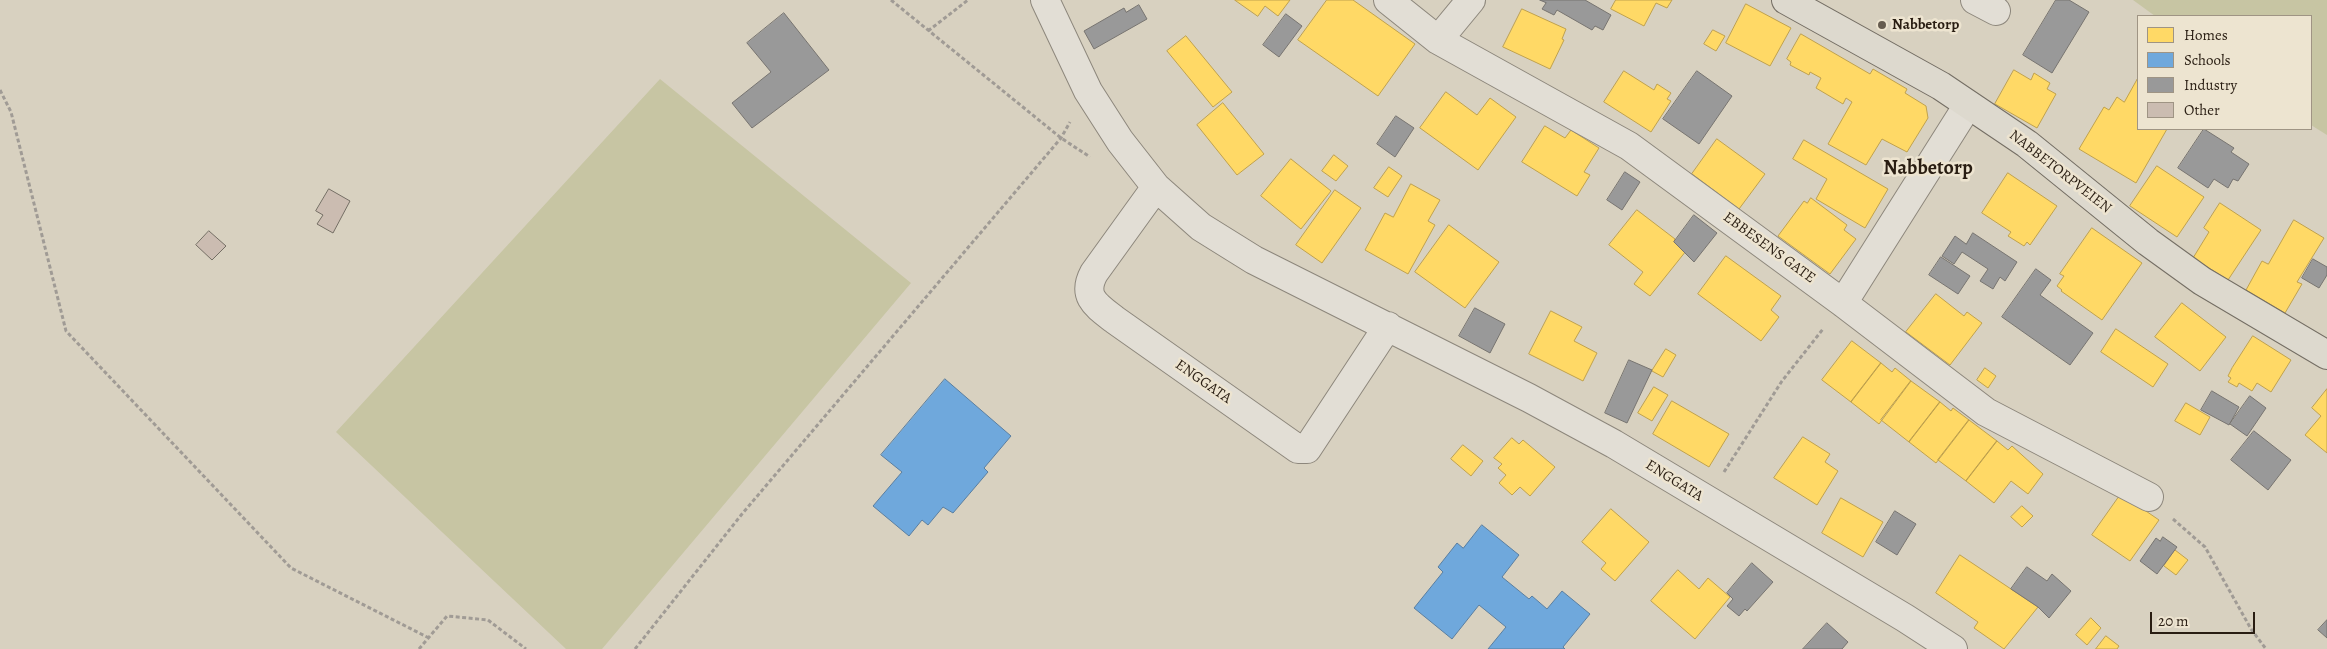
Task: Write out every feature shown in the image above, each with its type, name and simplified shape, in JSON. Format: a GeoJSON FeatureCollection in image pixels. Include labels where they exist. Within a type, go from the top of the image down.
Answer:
{"type":"FeatureCollection","features":[{"type":"Feature","properties":{"kind":"main road","name":"NABBETORPVEIEN"},"geometry":{"type":"LineString","coordinates":[[1786,0],[1818,7],[1941,86],[2027,144],[2148,242],[2202,282],[2327,355]]}},
{"type":"Feature","properties":{"kind":"street","name":"ENGGATA"},"geometry":{"type":"LineString","coordinates":[[1045,0],[1088,91],[1120,141],[1156,187],[1201,227],[1254,260],[1388,326],[1614,444],[1706,501],[1905,618],[1953,649]]}},
{"type":"Feature","properties":{"kind":"street","name":"EBBESENS GATE"},"geometry":{"type":"LineString","coordinates":[[1388,0],[1438,40],[1630,146],[1843,303],[1986,412],[2149,497]]}},
{"type":"Feature","properties":{"kind":"street"},"geometry":{"type":"LineString","coordinates":[[1438,40],[1471,0]]}},
{"type":"Feature","properties":{"kind":"street"},"geometry":{"type":"LineString","coordinates":[[1843,303],[1968,104]]}},
{"type":"Feature","properties":{"kind":"street","name":"ENGGATA"},"geometry":{"type":"LineString","coordinates":[[1156,187],[1094,273],[1090,281],[1090,296],[1099,307],[1115,320],[1298,450],[1307,449],[1388,326]]}},
{"type":"Feature","properties":{"kind":"path"},"geometry":{"type":"LineString","coordinates":[[891,0],[1061,138],[1098,162]]}},
{"type":"Feature","properties":{"kind":"path"},"geometry":{"type":"LineString","coordinates":[[928,31],[968,0]]}},
{"type":"Feature","properties":{"kind":"path"},"geometry":{"type":"LineString","coordinates":[[0,90],[11,112],[66,331],[291,568],[429,638]]}},
{"type":"Feature","properties":{"kind":"path"},"geometry":{"type":"LineString","coordinates":[[635,649],[742,514],[1061,138],[1088,91]]}},
{"type":"Feature","properties":{"kind":"path"},"geometry":{"type":"LineString","coordinates":[[1706,501],[1782,381],[1843,303]]}},
{"type":"Feature","properties":{"kind":"path"},"geometry":{"type":"LineString","coordinates":[[2149,497],[2205,547],[2251,629],[2266,649]]}},
{"type":"Feature","properties":{"kind":"path"},"geometry":{"type":"LineString","coordinates":[[419,649],[447,616],[488,620],[526,649]]}},
{"type":"Feature","properties":{"kind":"shaded area"},"geometry":{"type":"Polygon","coordinates":[[[2133,0],[2327,0],[2327,135],[2312,126],[2312,15],[2154,15],[2133,0]]]}},
{"type":"Feature","properties":{"kind":"shaded area"},"geometry":{"type":"Polygon","coordinates":[[[660,79],[911,283],[602,649],[566,649],[336,432],[660,79]]]}},
{"type":"Feature","properties":{"kind":"building: Homes"},"geometry":{"type":"Polygon","coordinates":[[[1235,0],[1290,0],[1278,16],[1265,6],[1258,16],[1235,0]]]}},
{"type":"Feature","properties":{"kind":"building: Homes"},"geometry":{"type":"Polygon","coordinates":[[[1327,0],[1353,0],[1415,44],[1378,96],[1298,40],[1327,0]]]}},
{"type":"Feature","properties":{"kind":"building: Homes"},"geometry":{"type":"Polygon","coordinates":[[[1616,0],[1672,0],[1667,8],[1656,3],[1644,26],[1611,9],[1616,0]]]}},
{"type":"Feature","properties":{"kind":"building: Homes"},"geometry":{"type":"Polygon","coordinates":[[[1746,4],[1791,28],[1770,66],[1726,43],[1746,4]]]}},
{"type":"Feature","properties":{"kind":"building: Homes"},"geometry":{"type":"Polygon","coordinates":[[[1522,9],[1566,29],[1562,39],[1564,40],[1550,69],[1503,47],[1522,9]]]}},
{"type":"Feature","properties":{"kind":"building: Homes"},"geometry":{"type":"Polygon","coordinates":[[[1713,30],[1725,36],[1716,51],[1704,44],[1713,30]]]}},
{"type":"Feature","properties":{"kind":"building: Homes"},"geometry":{"type":"Polygon","coordinates":[[[1801,34],[1870,74],[1873,69],[1907,89],[1905,93],[1926,106],[1928,118],[1907,152],[1882,139],[1866,165],[1828,144],[1852,102],[1846,98],[1843,104],[1816,88],[1821,78],[1810,72],[1809,75],[1790,65],[1791,62],[1787,59],[1801,34]]]}},
{"type":"Feature","properties":{"kind":"building: Homes"},"geometry":{"type":"Polygon","coordinates":[[[1186,36],[1232,92],[1213,107],[1167,51],[1186,36]]]}},
{"type":"Feature","properties":{"kind":"building: Homes"},"geometry":{"type":"Polygon","coordinates":[[[2014,70],[2031,80],[2034,73],[2050,83],[2047,89],[2056,94],[2037,128],[1995,104],[2014,70]]]}},
{"type":"Feature","properties":{"kind":"building: Homes"},"geometry":{"type":"Polygon","coordinates":[[[1624,71],[1654,90],[1657,84],[1671,93],[1667,99],[1671,101],[1651,132],[1604,102],[1624,71]]]}},
{"type":"Feature","properties":{"kind":"building: Homes"},"geometry":{"type":"Polygon","coordinates":[[[2137,80],[2137,130],[2166,130],[2136,183],[2079,149],[2104,107],[2109,110],[2117,97],[2124,102],[2137,80]]]}},
{"type":"Feature","properties":{"kind":"building: Homes"},"geometry":{"type":"Polygon","coordinates":[[[1446,92],[1477,115],[1490,98],[1516,117],[1478,170],[1420,128],[1446,92]]]}},
{"type":"Feature","properties":{"kind":"building: Homes"},"geometry":{"type":"Polygon","coordinates":[[[1223,103],[1264,154],[1237,175],[1197,125],[1223,103]]]}},
{"type":"Feature","properties":{"kind":"building: Homes"},"geometry":{"type":"Polygon","coordinates":[[[1545,126],[1565,138],[1571,130],[1599,148],[1584,172],[1590,175],[1577,196],[1522,162],[1545,126]]]}},
{"type":"Feature","properties":{"kind":"building: Homes"},"geometry":{"type":"Polygon","coordinates":[[[1717,139],[1765,174],[1739,209],[1692,174],[1717,139]]]}},
{"type":"Feature","properties":{"kind":"building: Homes"},"geometry":{"type":"Polygon","coordinates":[[[1804,140],[1888,189],[1865,228],[1816,199],[1827,179],[1793,159],[1804,140]]]}},
{"type":"Feature","properties":{"kind":"building: Homes"},"geometry":{"type":"Polygon","coordinates":[[[1334,155],[1348,166],[1336,181],[1322,171],[1334,155]]]}},
{"type":"Feature","properties":{"kind":"building: Homes"},"geometry":{"type":"Polygon","coordinates":[[[1291,159],[1331,191],[1301,229],[1261,196],[1291,159]]]}},
{"type":"Feature","properties":{"kind":"building: Homes"},"geometry":{"type":"Polygon","coordinates":[[[2157,166],[2204,197],[2177,237],[2130,206],[2157,166]]]}},
{"type":"Feature","properties":{"kind":"building: Homes"},"geometry":{"type":"Polygon","coordinates":[[[1389,167],[1402,176],[1388,197],[1374,188],[1389,167]]]}},
{"type":"Feature","properties":{"kind":"building: Homes"},"geometry":{"type":"Polygon","coordinates":[[[2008,173],[2057,206],[2030,245],[2027,242],[2024,246],[2008,236],[2011,232],[1982,213],[2008,173]]]}},
{"type":"Feature","properties":{"kind":"building: Homes"},"geometry":{"type":"Polygon","coordinates":[[[1411,184],[1440,200],[1428,221],[1435,225],[1408,274],[1365,250],[1385,213],[1393,217],[1411,184]]]}},
{"type":"Feature","properties":{"kind":"building: Homes"},"geometry":{"type":"Polygon","coordinates":[[[1335,190],[1361,208],[1322,263],[1296,245],[1335,190]]]}},
{"type":"Feature","properties":{"kind":"building: Homes"},"geometry":{"type":"Polygon","coordinates":[[[1811,198],[1847,225],[1844,230],[1856,239],[1830,274],[1778,236],[1804,201],[1807,203],[1811,198]]]}},
{"type":"Feature","properties":{"kind":"building: Homes"},"geometry":{"type":"Polygon","coordinates":[[[2220,203],[2261,230],[2228,280],[2193,258],[2209,232],[2204,228],[2220,203]]]}},
{"type":"Feature","properties":{"kind":"building: Homes"},"geometry":{"type":"Polygon","coordinates":[[[1637,210],[1675,239],[1674,242],[1686,251],[1650,296],[1634,284],[1643,272],[1609,245],[1637,210]]]}},
{"type":"Feature","properties":{"kind":"building: Homes"},"geometry":{"type":"Polygon","coordinates":[[[2294,220],[2324,238],[2297,282],[2302,284],[2285,313],[2246,290],[2262,261],[2268,264],[2294,220]]]}},
{"type":"Feature","properties":{"kind":"building: Homes"},"geometry":{"type":"Polygon","coordinates":[[[1449,225],[1499,262],[1465,308],[1415,272],[1449,225]]]}},
{"type":"Feature","properties":{"kind":"building: Homes"},"geometry":{"type":"Polygon","coordinates":[[[2092,228],[2142,263],[2102,320],[2061,291],[2057,286],[2064,276],[2060,274],[2092,228]]]}},
{"type":"Feature","properties":{"kind":"building: Homes"},"geometry":{"type":"Polygon","coordinates":[[[1726,256],[1781,296],[1771,310],[1779,317],[1761,341],[1698,294],[1726,256]]]}},
{"type":"Feature","properties":{"kind":"building: Homes"},"geometry":{"type":"Polygon","coordinates":[[[1936,294],[1964,316],[1967,312],[1982,323],[1950,365],[1906,332],[1936,294]]]}},
{"type":"Feature","properties":{"kind":"building: Homes"},"geometry":{"type":"Polygon","coordinates":[[[2182,303],[2226,337],[2200,371],[2155,337],[2182,303]]]}},
{"type":"Feature","properties":{"kind":"building: Homes"},"geometry":{"type":"Polygon","coordinates":[[[1551,311],[1582,327],[1574,341],[1597,353],[1583,381],[1529,354],[1551,311]]]}},
{"type":"Feature","properties":{"kind":"building: Homes"},"geometry":{"type":"Polygon","coordinates":[[[2116,329],[2168,364],[2153,387],[2101,352],[2116,329]]]}},
{"type":"Feature","properties":{"kind":"building: Homes"},"geometry":{"type":"Polygon","coordinates":[[[2253,336],[2291,360],[2271,392],[2257,383],[2252,391],[2239,383],[2237,387],[2228,382],[2231,378],[2228,376],[2232,368],[2253,336]]]}},
{"type":"Feature","properties":{"kind":"building: Homes"},"geometry":{"type":"Polygon","coordinates":[[[1852,341],[1881,363],[1851,402],[1822,380],[1852,341]]]}},
{"type":"Feature","properties":{"kind":"building: Homes"},"geometry":{"type":"Polygon","coordinates":[[[1666,349],[1676,355],[1663,377],[1652,371],[1666,349]]]}},
{"type":"Feature","properties":{"kind":"building: Homes"},"geometry":{"type":"Polygon","coordinates":[[[1881,363],[1892,372],[1895,368],[1911,381],[1879,424],[1851,402],[1881,363]]]}},
{"type":"Feature","properties":{"kind":"building: Homes"},"geometry":{"type":"Polygon","coordinates":[[[1985,368],[1996,376],[1988,388],[1977,380],[1985,368]]]}},
{"type":"Feature","properties":{"kind":"building: Homes"},"geometry":{"type":"Polygon","coordinates":[[[1911,381],[1940,402],[1909,442],[1881,420],[1911,381]]]}},
{"type":"Feature","properties":{"kind":"building: Homes"},"geometry":{"type":"Polygon","coordinates":[[[1654,387],[1668,395],[1652,421],[1638,413],[1654,387]]]}},
{"type":"Feature","properties":{"kind":"building: Homes"},"geometry":{"type":"Polygon","coordinates":[[[2327,389],[2327,453],[2305,435],[2321,416],[2312,408],[2327,389]]]}},
{"type":"Feature","properties":{"kind":"building: Homes"},"geometry":{"type":"Polygon","coordinates":[[[1672,401],[1729,434],[1709,467],[1653,434],[1672,401]]]}},
{"type":"Feature","properties":{"kind":"building: Homes"},"geometry":{"type":"Polygon","coordinates":[[[1940,402],[1951,411],[1953,408],[1969,420],[1936,463],[1909,442],[1940,402]]]}},
{"type":"Feature","properties":{"kind":"building: Homes"},"geometry":{"type":"Polygon","coordinates":[[[2186,403],[2210,417],[2200,435],[2175,421],[2186,403]]]}},
{"type":"Feature","properties":{"kind":"building: Homes"},"geometry":{"type":"Polygon","coordinates":[[[1969,420],[1997,441],[1966,481],[1938,460],[1969,420]]]}},
{"type":"Feature","properties":{"kind":"building: Homes"},"geometry":{"type":"Polygon","coordinates":[[[1803,437],[1830,454],[1825,462],[1838,471],[1817,505],[1774,478],[1803,437]]]}},
{"type":"Feature","properties":{"kind":"building: Homes"},"geometry":{"type":"Polygon","coordinates":[[[1512,438],[1519,444],[1523,440],[1555,467],[1530,496],[1520,487],[1512,495],[1499,483],[1506,475],[1498,468],[1502,464],[1494,458],[1512,438]]]}},
{"type":"Feature","properties":{"kind":"building: Homes"},"geometry":{"type":"Polygon","coordinates":[[[1997,441],[2008,450],[2012,446],[2043,474],[2028,494],[2011,481],[1994,503],[1966,481],[1997,441]]]}},
{"type":"Feature","properties":{"kind":"building: Homes"},"geometry":{"type":"Polygon","coordinates":[[[1463,445],[1483,461],[1471,476],[1451,459],[1463,445]]]}},
{"type":"Feature","properties":{"kind":"building: Homes"},"geometry":{"type":"Polygon","coordinates":[[[2121,494],[2159,520],[2130,561],[2092,535],[2121,494]]]}},
{"type":"Feature","properties":{"kind":"building: Homes"},"geometry":{"type":"Polygon","coordinates":[[[1841,498],[1883,522],[1863,557],[1822,533],[1841,498]]]}},
{"type":"Feature","properties":{"kind":"building: Homes"},"geometry":{"type":"Polygon","coordinates":[[[2022,506],[2033,516],[2022,527],[2011,517],[2022,506]]]}},
{"type":"Feature","properties":{"kind":"building: Homes"},"geometry":{"type":"Polygon","coordinates":[[[1611,509],[1649,542],[1615,581],[1601,569],[1606,563],[1582,542],[1611,509]]]}},
{"type":"Feature","properties":{"kind":"building: Homes"},"geometry":{"type":"Polygon","coordinates":[[[2175,550],[2188,560],[2176,575],[2164,566],[2175,550]]]}},
{"type":"Feature","properties":{"kind":"building: Homes"},"geometry":{"type":"Polygon","coordinates":[[[1960,555],[2038,607],[2004,649],[1974,628],[1978,622],[1936,593],[1960,555]]]}},
{"type":"Feature","properties":{"kind":"building: Homes"},"geometry":{"type":"Polygon","coordinates":[[[1678,570],[1699,589],[1708,578],[1730,597],[1695,639],[1651,601],[1678,570]]]}},
{"type":"Feature","properties":{"kind":"building: Homes"},"geometry":{"type":"Polygon","coordinates":[[[2091,618],[2101,628],[2087,645],[2076,635],[2091,618]]]}},
{"type":"Feature","properties":{"kind":"building: Homes"},"geometry":{"type":"Polygon","coordinates":[[[2106,636],[2119,646],[2117,649],[2096,649],[2106,636]]]}},
{"type":"Feature","properties":{"kind":"building: Schools"},"geometry":{"type":"Polygon","coordinates":[[[945,379],[1011,436],[984,468],[988,472],[953,513],[943,507],[928,525],[922,520],[909,536],[873,506],[902,472],[881,455],[945,379]]]}},
{"type":"Feature","properties":{"kind":"building: Schools"},"geometry":{"type":"Polygon","coordinates":[[[1482,525],[1519,555],[1502,577],[1529,599],[1532,596],[1547,609],[1562,591],[1590,614],[1563,647],[1565,649],[1488,649],[1506,627],[1479,605],[1452,639],[1414,608],[1443,572],[1438,567],[1457,543],[1463,548],[1482,525]]]}},
{"type":"Feature","properties":{"kind":"building: Industry"},"geometry":{"type":"Polygon","coordinates":[[[1540,0],[1585,0],[1611,15],[1603,30],[1595,26],[1592,30],[1557,10],[1554,15],[1542,9],[1546,3],[1540,0]]]}},
{"type":"Feature","properties":{"kind":"building: Industry"},"geometry":{"type":"Polygon","coordinates":[[[2056,0],[2069,0],[2089,12],[2052,73],[2023,55],[2056,0]]]}},
{"type":"Feature","properties":{"kind":"building: Industry"},"geometry":{"type":"Polygon","coordinates":[[[1139,5],[1147,19],[1094,49],[1084,31],[1124,8],[1126,12],[1139,5]]]}},
{"type":"Feature","properties":{"kind":"building: Industry"},"geometry":{"type":"Polygon","coordinates":[[[784,13],[829,70],[752,128],[732,103],[771,72],[747,43],[784,13]]]}},
{"type":"Feature","properties":{"kind":"building: Industry"},"geometry":{"type":"Polygon","coordinates":[[[1286,14],[1302,26],[1279,57],[1263,45],[1286,14]]]}},
{"type":"Feature","properties":{"kind":"building: Industry"},"geometry":{"type":"Polygon","coordinates":[[[1697,71],[1732,96],[1699,144],[1663,119],[1697,71]]]}},
{"type":"Feature","properties":{"kind":"building: Industry"},"geometry":{"type":"Polygon","coordinates":[[[1396,116],[1414,128],[1395,157],[1377,144],[1396,116]]]}},
{"type":"Feature","properties":{"kind":"building: Industry"},"geometry":{"type":"Polygon","coordinates":[[[2203,130],[2234,148],[2231,152],[2249,164],[2238,181],[2233,179],[2228,188],[2214,179],[2208,188],[2178,168],[2203,130]]]}},
{"type":"Feature","properties":{"kind":"building: Industry"},"geometry":{"type":"Polygon","coordinates":[[[1625,172],[1640,182],[1622,210],[1607,200],[1625,172]]]}},
{"type":"Feature","properties":{"kind":"building: Industry"},"geometry":{"type":"Polygon","coordinates":[[[1694,215],[1717,233],[1694,262],[1674,242],[1694,215]]]}},
{"type":"Feature","properties":{"kind":"building: Industry"},"geometry":{"type":"Polygon","coordinates":[[[1973,233],[2017,262],[2005,281],[2000,277],[1993,289],[1980,281],[1988,269],[1962,252],[1954,264],[1942,256],[1955,236],[1966,244],[1973,233]]]}},
{"type":"Feature","properties":{"kind":"building: Industry"},"geometry":{"type":"Polygon","coordinates":[[[1941,257],[1970,276],[1958,294],[1929,275],[1941,257]]]}},
{"type":"Feature","properties":{"kind":"building: Industry"},"geometry":{"type":"Polygon","coordinates":[[[2313,259],[2327,267],[2327,275],[2319,288],[2302,278],[2313,259]]]}},
{"type":"Feature","properties":{"kind":"building: Industry"},"geometry":{"type":"Polygon","coordinates":[[[2036,269],[2051,280],[2040,295],[2093,333],[2070,365],[2002,317],[2036,269]]]}},
{"type":"Feature","properties":{"kind":"building: Industry"},"geometry":{"type":"Polygon","coordinates":[[[1475,308],[1505,324],[1490,353],[1459,336],[1475,308]]]}},
{"type":"Feature","properties":{"kind":"building: Industry"},"geometry":{"type":"Polygon","coordinates":[[[1629,360],[1652,370],[1627,423],[1605,413],[1629,360]]]}},
{"type":"Feature","properties":{"kind":"building: Industry"},"geometry":{"type":"Polygon","coordinates":[[[2212,391],[2239,407],[2229,425],[2201,410],[2212,391]]]}},
{"type":"Feature","properties":{"kind":"building: Industry"},"geometry":{"type":"Polygon","coordinates":[[[2250,396],[2266,408],[2247,436],[2230,424],[2250,396]]]}},
{"type":"Feature","properties":{"kind":"building: Industry"},"geometry":{"type":"Polygon","coordinates":[[[2254,431],[2291,460],[2268,490],[2231,460],[2254,431]]]}},
{"type":"Feature","properties":{"kind":"building: Industry"},"geometry":{"type":"Polygon","coordinates":[[[1895,511],[1916,524],[1897,555],[1876,542],[1895,511]]]}},
{"type":"Feature","properties":{"kind":"building: Industry"},"geometry":{"type":"Polygon","coordinates":[[[2163,537],[2177,547],[2157,574],[2140,561],[2156,538],[2160,541],[2163,537]]]}},
{"type":"Feature","properties":{"kind":"building: Industry"},"geometry":{"type":"Polygon","coordinates":[[[1752,563],[1773,582],[1747,611],[1745,609],[1739,616],[1727,606],[1733,599],[1727,593],[1752,563]]]}},
{"type":"Feature","properties":{"kind":"building: Industry"},"geometry":{"type":"Polygon","coordinates":[[[2027,567],[2047,581],[2052,574],[2071,591],[2049,618],[2038,607],[2011,589],[2027,567]]]}},
{"type":"Feature","properties":{"kind":"building: Industry"},"geometry":{"type":"Polygon","coordinates":[[[2327,620],[2327,638],[2318,630],[2327,620]]]}},
{"type":"Feature","properties":{"kind":"building: Industry"},"geometry":{"type":"Polygon","coordinates":[[[1827,623],[1848,642],[1842,649],[1803,649],[1827,623]]]}},
{"type":"Feature","properties":{"kind":"building: Other"},"geometry":{"type":"Polygon","coordinates":[[[329,189],[350,201],[333,233],[317,224],[323,215],[316,211],[329,189]]]}},
{"type":"Feature","properties":{"kind":"building: Other"},"geometry":{"type":"Polygon","coordinates":[[[209,231],[226,246],[212,260],[196,245],[209,231]]]}},
{"type":"Feature","properties":{"kind":"place","name":"Nabbetorp"},"geometry":{"type":"Point","coordinates":[1882,25]}},
{"type":"Feature","properties":{"kind":"district","name":"Nabbetorp"},"geometry":{"type":"Point","coordinates":[1928,169]}}]}
